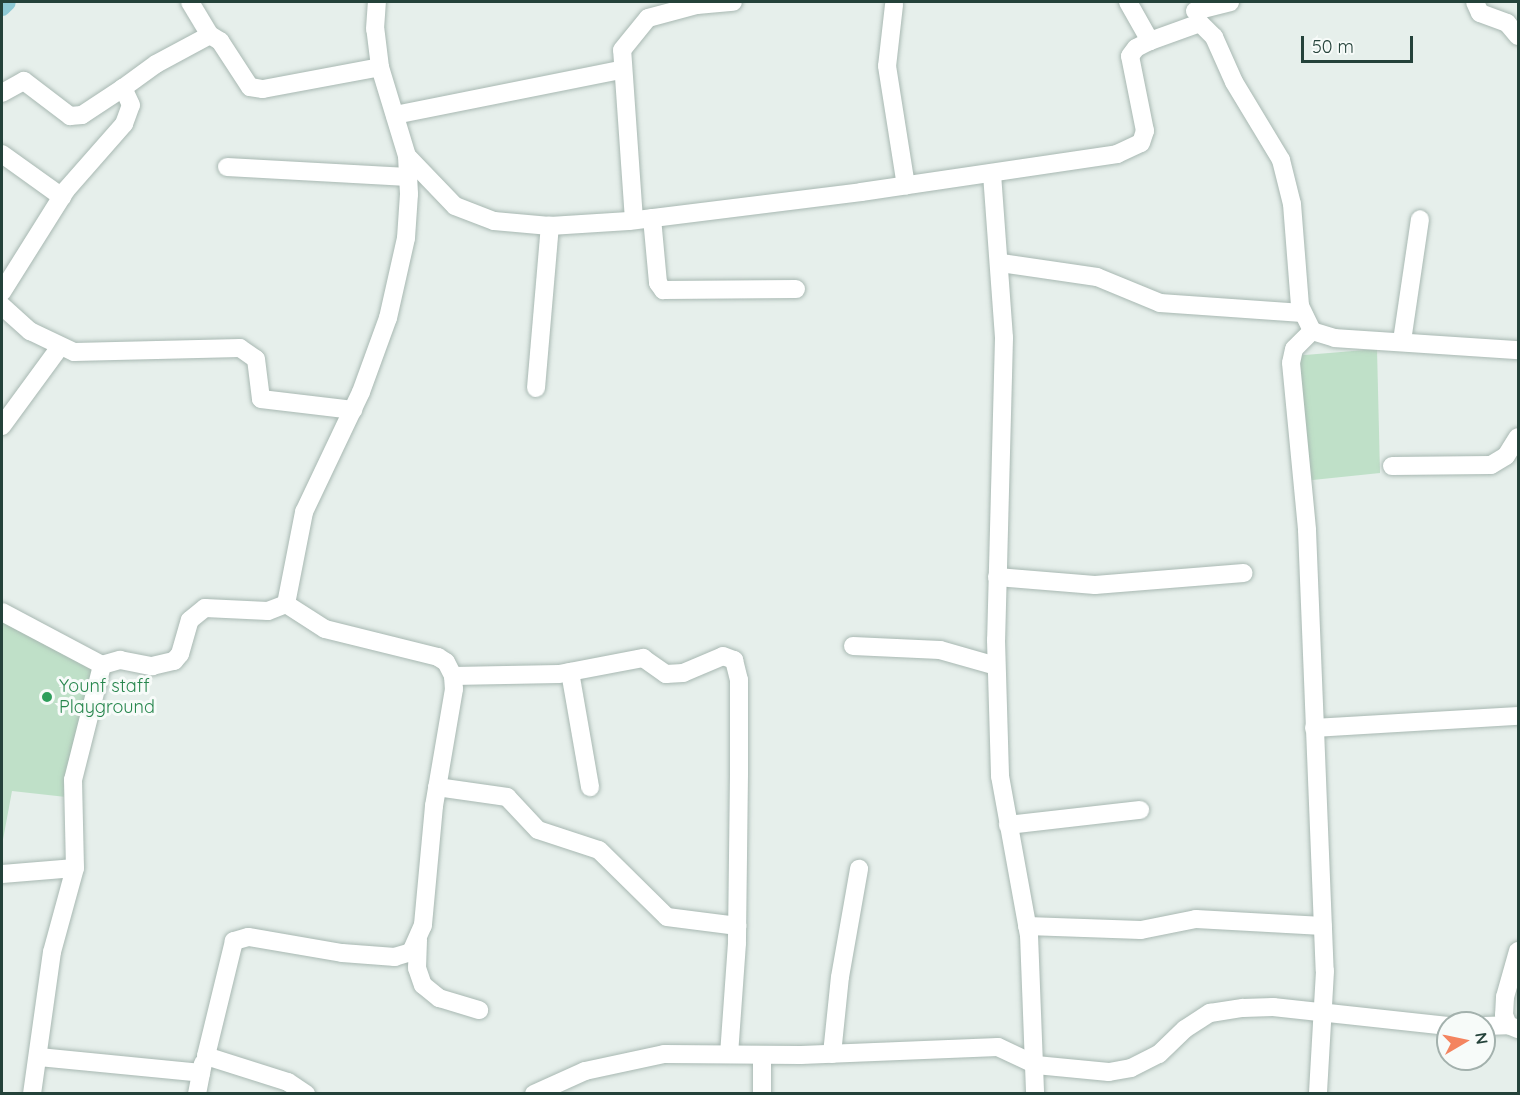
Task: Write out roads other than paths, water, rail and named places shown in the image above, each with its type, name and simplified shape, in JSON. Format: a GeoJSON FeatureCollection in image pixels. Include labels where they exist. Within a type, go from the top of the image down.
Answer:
{"type":"FeatureCollection","features":[{"type":"Feature","properties":{"kind":"street"},"geometry":{"type":"LineString","coordinates":[[190,2],[210,35],[220,41],[250,87],[263,89],[380,67]]}},
{"type":"Feature","properties":{"kind":"street"},"geometry":{"type":"LineString","coordinates":[[286,604],[304,512],[353,410],[390,306],[406,238],[407,156],[380,67],[375,29],[377,2]]}},
{"type":"Feature","properties":{"kind":"street"},"geometry":{"type":"LineString","coordinates":[[733,2],[698,5],[648,18],[622,50],[621,70],[643,219],[656,274],[663,290],[796,289]]}},
{"type":"Feature","properties":{"kind":"street"},"geometry":{"type":"LineString","coordinates":[[1128,2],[1150,41]]}},
{"type":"Feature","properties":{"kind":"street"},"geometry":{"type":"LineString","coordinates":[[407,156],[455,206],[494,220],[550,226],[643,219],[906,186],[1117,154],[1142,143],[1144,119],[1130,56],[1136,48],[1195,12],[1230,2]]}},
{"type":"Feature","properties":{"kind":"street"},"geometry":{"type":"LineString","coordinates":[[1475,2],[1480,13],[1508,22],[1518,36]]}},
{"type":"Feature","properties":{"kind":"street"},"geometry":{"type":"LineString","coordinates":[[894,5],[887,66],[906,186]]}},
{"type":"Feature","properties":{"kind":"street"},"geometry":{"type":"LineString","coordinates":[[1195,12],[1214,37],[1234,82],[1281,160],[1288,183],[1303,313],[1312,331],[1335,338],[1518,350]]}},
{"type":"Feature","properties":{"kind":"street"},"geometry":{"type":"LineString","coordinates":[[2,93],[24,81],[70,116],[82,115],[156,64],[210,35]]}},
{"type":"Feature","properties":{"kind":"street"},"geometry":{"type":"LineString","coordinates":[[395,115],[621,70]]}},
{"type":"Feature","properties":{"kind":"street"},"geometry":{"type":"LineString","coordinates":[[2,292],[62,197],[124,124],[131,105],[123,88]]}},
{"type":"Feature","properties":{"kind":"street"},"geometry":{"type":"LineString","coordinates":[[2,154],[62,197]]}},
{"type":"Feature","properties":{"kind":"street"},"geometry":{"type":"LineString","coordinates":[[227,167],[408,177]]}},
{"type":"Feature","properties":{"kind":"street"},"geometry":{"type":"LineString","coordinates":[[992,174],[1001,263],[1004,427],[997,577],[996,666],[1000,776],[1027,926],[1036,1065],[1035,1094]]}},
{"type":"Feature","properties":{"kind":"street"},"geometry":{"type":"LineString","coordinates":[[1402,341],[1420,219]]}},
{"type":"Feature","properties":{"kind":"street"},"geometry":{"type":"LineString","coordinates":[[537,388],[550,226]]}},
{"type":"Feature","properties":{"kind":"street"},"geometry":{"type":"LineString","coordinates":[[1001,263],[1097,277],[1160,303],[1303,313]]}},
{"type":"Feature","properties":{"kind":"street"},"geometry":{"type":"LineString","coordinates":[[2,306],[30,331],[58,348],[90,354],[240,348],[256,359],[261,399],[353,410]]}},
{"type":"Feature","properties":{"kind":"street"},"geometry":{"type":"LineString","coordinates":[[1312,331],[1294,349],[1291,363],[1307,530],[1323,926],[1323,1015],[1318,1094]]}},
{"type":"Feature","properties":{"kind":"street"},"geometry":{"type":"LineString","coordinates":[[2,426],[58,348]]}},
{"type":"Feature","properties":{"kind":"street"},"geometry":{"type":"LineString","coordinates":[[1392,466],[1491,465],[1506,456],[1518,437]]}},
{"type":"Feature","properties":{"kind":"street"},"geometry":{"type":"LineString","coordinates":[[997,577],[1095,585],[1244,573]]}},
{"type":"Feature","properties":{"kind":"street"},"geometry":{"type":"LineString","coordinates":[[2,612],[102,666],[120,660],[152,666],[174,661],[180,654],[190,620],[205,608],[268,611],[286,604]]}},
{"type":"Feature","properties":{"kind":"street"},"geometry":{"type":"LineString","coordinates":[[286,604],[325,629],[438,657],[446,662],[453,676],[454,689],[437,787],[418,940],[417,968],[423,985],[439,998],[479,1010]]}},
{"type":"Feature","properties":{"kind":"street"},"geometry":{"type":"LineString","coordinates":[[853,646],[940,650],[996,666]]}},
{"type":"Feature","properties":{"kind":"street"},"geometry":{"type":"LineString","coordinates":[[453,676],[570,672],[643,658],[660,673],[683,673],[723,656],[734,660],[739,692],[737,926],[729,1054]]}},
{"type":"Feature","properties":{"kind":"street"},"geometry":{"type":"LineString","coordinates":[[32,1094],[39,1058],[52,952],[75,868],[73,780],[102,666]]}},
{"type":"Feature","properties":{"kind":"street"},"geometry":{"type":"LineString","coordinates":[[570,672],[590,788]]}},
{"type":"Feature","properties":{"kind":"street"},"geometry":{"type":"LineString","coordinates":[[1314,728],[1518,716]]}},
{"type":"Feature","properties":{"kind":"street"},"geometry":{"type":"LineString","coordinates":[[437,787],[507,797],[538,830],[599,850],[667,917],[737,926]]}},
{"type":"Feature","properties":{"kind":"street"},"geometry":{"type":"LineString","coordinates":[[1008,825],[1140,810]]}},
{"type":"Feature","properties":{"kind":"street"},"geometry":{"type":"LineString","coordinates":[[2,874],[75,868]]}},
{"type":"Feature","properties":{"kind":"street"},"geometry":{"type":"LineString","coordinates":[[832,1054],[840,977],[859,869]]}},
{"type":"Feature","properties":{"kind":"street"},"geometry":{"type":"LineString","coordinates":[[1027,926],[1141,930],[1196,919],[1323,926]]}},
{"type":"Feature","properties":{"kind":"street"},"geometry":{"type":"LineString","coordinates":[[197,1094],[237,938],[395,957],[411,952],[418,940]]}},
{"type":"Feature","properties":{"kind":"street"},"geometry":{"type":"LineString","coordinates":[[1496,1026],[1513,1027],[1505,997],[1518,951]]}},
{"type":"Feature","properties":{"kind":"street"},"geometry":{"type":"LineString","coordinates":[[534,1094],[585,1071],[664,1054],[832,1054],[998,1047],[1036,1065],[1109,1072],[1131,1068],[1159,1054],[1185,1029],[1210,1013],[1243,1008],[1273,1007],[1323,1015],[1436,1025]]}},
{"type":"Feature","properties":{"kind":"street"},"geometry":{"type":"LineString","coordinates":[[762,1055],[762,1094]]}},
{"type":"Feature","properties":{"kind":"street"},"geometry":{"type":"LineString","coordinates":[[39,1058],[203,1065],[288,1082],[306,1094]]}},
{"type":"Feature","properties":{"kind":"waterway"},"geometry":{"type":"LineString","coordinates":[[2,8],[8,2]]}},
{"type":"Feature","properties":{"kind":"place","name":"Younf staff Playground"},"geometry":{"type":"Point","coordinates":[47,697]}}]}
